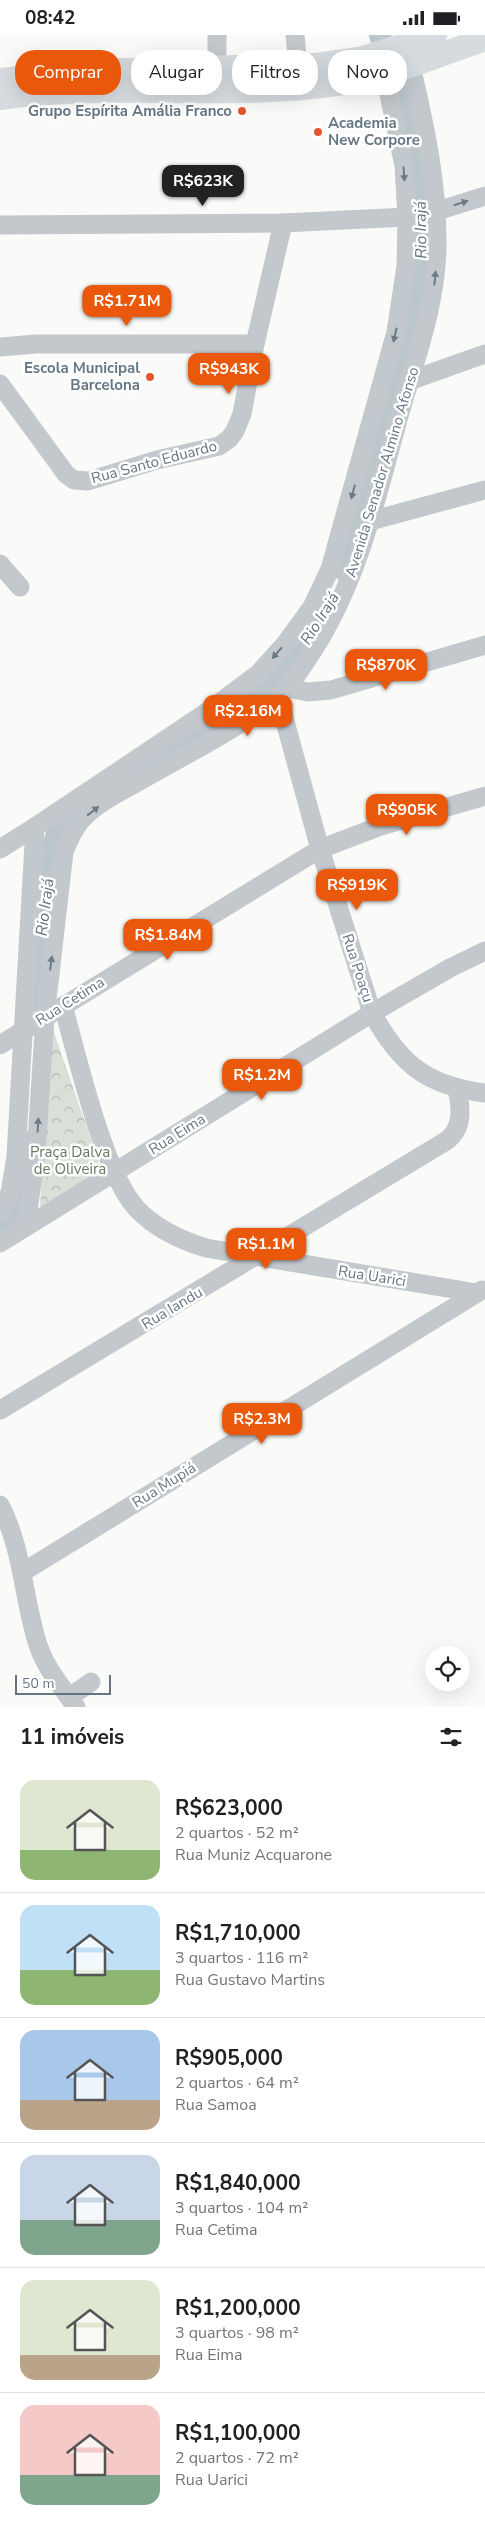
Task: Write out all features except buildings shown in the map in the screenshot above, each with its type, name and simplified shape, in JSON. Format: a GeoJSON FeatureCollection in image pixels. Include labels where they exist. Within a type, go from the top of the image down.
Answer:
{"type":"FeatureCollection","features":[{"type":"Feature","properties":{"kind":"main road"},"geometry":{"type":"LineString","coordinates":[[318,64],[363,57],[435,35]]}},
{"type":"Feature","properties":{"kind":"main road"},"geometry":{"type":"LineString","coordinates":[[407,67],[485,39]]}},
{"type":"Feature","properties":{"kind":"main road"},"geometry":{"type":"LineString","coordinates":[[0,80],[86,71],[131,70]]}},
{"type":"Feature","properties":{"kind":"main road"},"geometry":{"type":"LineString","coordinates":[[0,98],[80,90],[279,89],[328,85]]}},
{"type":"Feature","properties":{"kind":"street"},"geometry":{"type":"LineString","coordinates":[[217,35],[217,50]]}},
{"type":"Feature","properties":{"kind":"street"},"geometry":{"type":"LineString","coordinates":[[295,35],[296,50]]}},
{"type":"Feature","properties":{"kind":"street","name":"Avenida Senador Almino Afonso"},"geometry":{"type":"LineString","coordinates":[[26,1225],[36,1154],[45,1017],[64,852],[70,836],[80,822],[107,801],[236,724],[282,692],[322,636],[345,594],[370,521],[425,331],[434,290],[437,211],[424,120],[411,66]]}},
{"type":"Feature","properties":{"kind":"street","name":"Avenida Senador Almino Afonso"},"geometry":{"type":"LineString","coordinates":[[0,849],[233,694],[258,673],[285,643],[312,607],[330,569],[341,535],[396,332],[406,267],[407,217],[404,166],[389,95]]}},
{"type":"Feature","properties":{"kind":"street"},"geometry":{"type":"LineString","coordinates":[[437,211],[485,196]]}},
{"type":"Feature","properties":{"kind":"street"},"geometry":{"type":"LineString","coordinates":[[0,225],[283,223],[407,217]]}},
{"type":"Feature","properties":{"kind":"street","name":"Rua Santo Eduardo"},"geometry":{"type":"LineString","coordinates":[[0,384],[66,474],[74,480],[88,481],[140,465],[219,446],[229,439],[235,431],[242,413],[255,344],[283,223]]}},
{"type":"Feature","properties":{"kind":"street"},"geometry":{"type":"LineString","coordinates":[[0,347],[36,345],[255,344]]}},
{"type":"Feature","properties":{"kind":"street"},"geometry":{"type":"LineString","coordinates":[[409,381],[485,354]]}},
{"type":"Feature","properties":{"kind":"street"},"geometry":{"type":"LineString","coordinates":[[370,521],[485,491]]}},
{"type":"Feature","properties":{"kind":"street"},"geometry":{"type":"LineString","coordinates":[[0,564],[20,587]]}},
{"type":"Feature","properties":{"kind":"street"},"geometry":{"type":"LineString","coordinates":[[282,692],[331,690],[485,645]]}},
{"type":"Feature","properties":{"kind":"street","name":"Rua Poaçu"},"geometry":{"type":"LineString","coordinates":[[282,692],[320,849],[372,1013],[385,1036],[410,1066],[433,1080],[457,1088],[485,1093]]}},
{"type":"Feature","properties":{"kind":"street","name":"Rua Cetima"},"geometry":{"type":"LineString","coordinates":[[0,1045],[320,849],[378,827],[485,796]]}},
{"type":"Feature","properties":{"kind":"street"},"geometry":{"type":"LineString","coordinates":[[0,1212],[10,1193],[14,1177],[24,1030],[34,827]]}},
{"type":"Feature","properties":{"kind":"street","name":"Rua Eima"},"geometry":{"type":"LineString","coordinates":[[0,1243],[26,1225],[372,1013],[450,968],[485,951]]}},
{"type":"Feature","properties":{"kind":"street","name":"Rua Uarici"},"geometry":{"type":"LineString","coordinates":[[63,1006],[94,1111],[115,1172],[136,1208],[164,1231],[186,1242],[206,1248],[481,1291]]}},
{"type":"Feature","properties":{"kind":"street","name":"Rua Iandu"},"geometry":{"type":"LineString","coordinates":[[0,1410],[256,1257],[453,1136],[457,1131],[460,1116],[457,1088]]}},
{"type":"Feature","properties":{"kind":"street","name":"Rua Mupiá"},"geometry":{"type":"LineString","coordinates":[[23,1572],[481,1291]]}},
{"type":"Feature","properties":{"kind":"street"},"geometry":{"type":"LineString","coordinates":[[2,1518],[23,1572],[40,1650],[53,1675],[73,1702],[91,1682]]}},
{"type":"Feature","properties":{"kind":"green space","name":"Praça Dalva de Oliveira"},"geometry":{"type":"Polygon","coordinates":[[[50,1021],[103,1174],[40,1209],[50,1021]]]}},
{"type":"Feature","properties":{"kind":"waterway","name":"Rio Irajá"},"geometry":{"type":"LineString","coordinates":[[344,570],[406,350],[419,282],[422,242],[419,182],[403,95]]}},
{"type":"Feature","properties":{"kind":"waterway","name":"Rio Irajá"},"geometry":{"type":"LineString","coordinates":[[33,1001],[44,889],[53,846],[62,824],[78,807],[211,725],[269,684],[309,639],[325,613]]}},
{"type":"Feature","properties":{"kind":"waterway","name":"Rio Irajá"},"geometry":{"type":"LineString","coordinates":[[0,1227],[13,1208],[20,1187],[25,1142]]}},
{"type":"Feature","properties":{"kind":"place","name":"Grupo Espírita Amália Franco"},"geometry":{"type":"Point","coordinates":[242,111]}},
{"type":"Feature","properties":{"kind":"place","name":"Academia New Corpore"},"geometry":{"type":"Point","coordinates":[318,132]}},
{"type":"Feature","properties":{"kind":"place","name":"Escola Municipal Barcelona"},"geometry":{"type":"Point","coordinates":[150,377]}}]}
